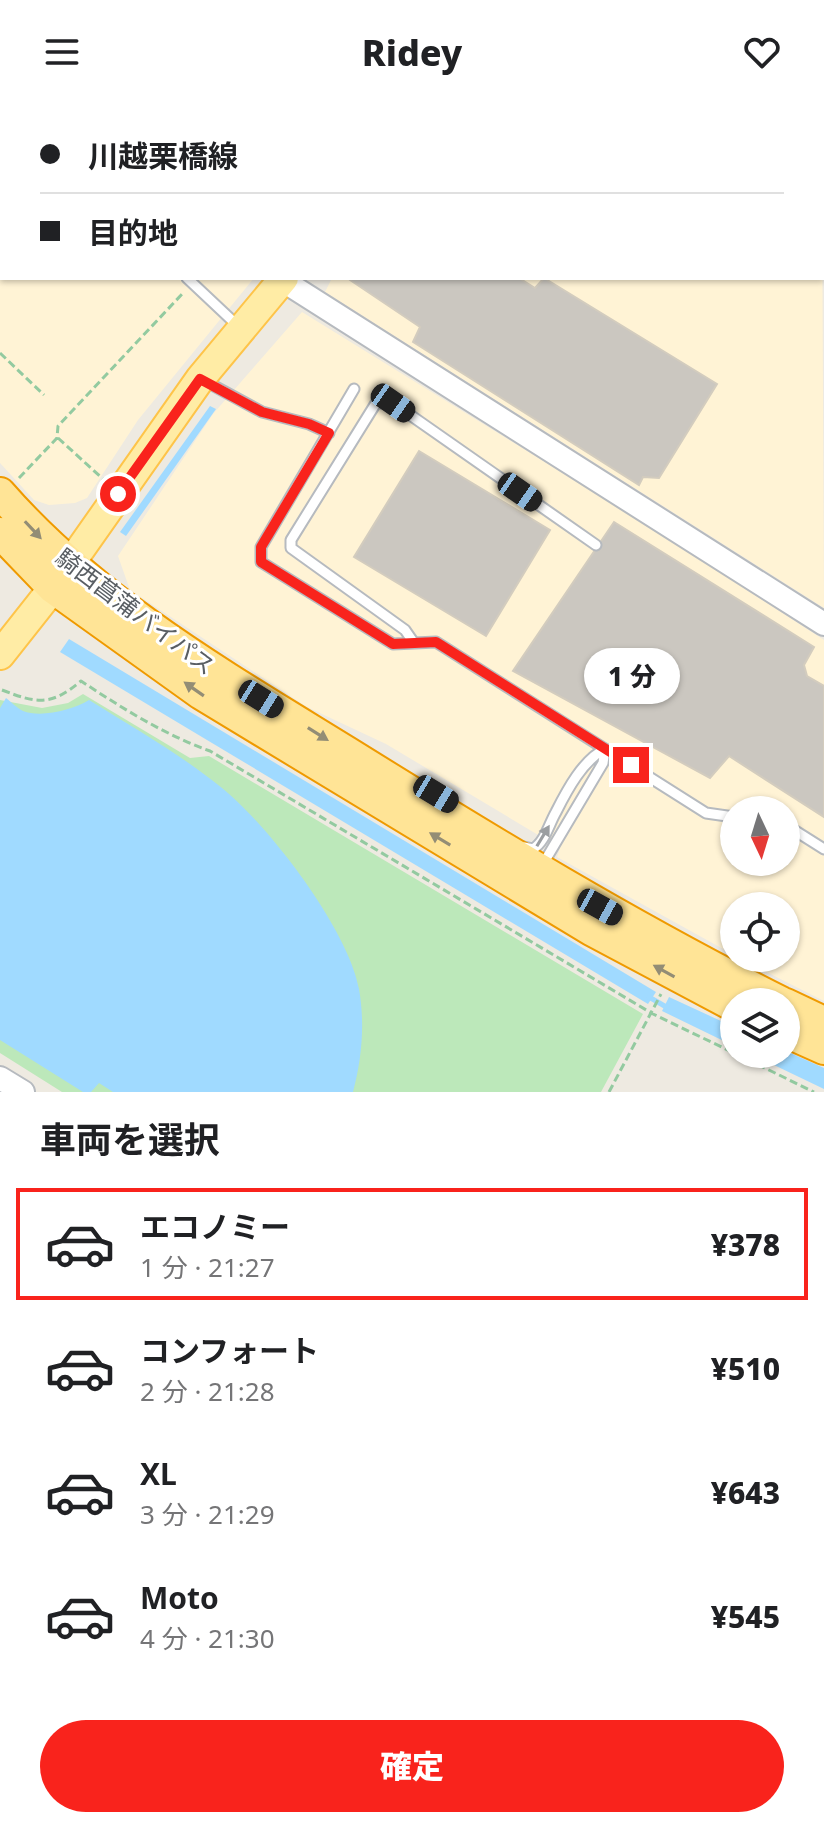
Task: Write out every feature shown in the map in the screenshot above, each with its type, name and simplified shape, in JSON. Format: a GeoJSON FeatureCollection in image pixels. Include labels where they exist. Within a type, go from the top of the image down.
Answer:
{"type":"FeatureCollection","features":[{"type":"Feature","properties":{"kind":"highway","name":"騎西菖蒲バイパス"},"geometry":{"type":"LineString","coordinates":[[8,487],[60,576],[201,694],[591,930],[720,999]]}},
{"type":"Feature","properties":{"kind":"highway","name":"騎西菖蒲バイパス"},"geometry":{"type":"LineString","coordinates":[[0,533],[60,576],[550,879],[679,951],[754,988]]}},
{"type":"Feature","properties":{"kind":"highway","name":"騎西菖蒲バイパス"},"geometry":{"type":"LineString","coordinates":[[800,1011],[824,1022]]}},
{"type":"Feature","properties":{"kind":"highway"},"geometry":{"type":"LineString","coordinates":[[800,1038],[824,1049]]}},
{"type":"Feature","properties":{"kind":"main road"},"geometry":{"type":"LineString","coordinates":[[0,655],[200,379],[282,280]]}},
{"type":"Feature","properties":{"kind":"street"},"geometry":{"type":"LineString","coordinates":[[285,280],[824,624]]}},
{"type":"Feature","properties":{"kind":"street"},"geometry":{"type":"LineString","coordinates":[[0,1078],[23,1092]]}},
{"type":"Feature","properties":{"kind":"lane"},"geometry":{"type":"LineString","coordinates":[[189,280],[241,328]]}},
{"type":"Feature","properties":{"kind":"lane"},"geometry":{"type":"LineString","coordinates":[[200,379],[262,412],[309,424],[329,433]]}},
{"type":"Feature","properties":{"kind":"lane"},"geometry":{"type":"LineString","coordinates":[[354,389],[261,547],[261,562],[393,644],[436,642],[706,813],[720,815]]}},
{"type":"Feature","properties":{"kind":"lane"},"geometry":{"type":"LineString","coordinates":[[414,643],[394,622],[291,548],[291,540],[376,403],[393,403],[596,545]]}},
{"type":"Feature","properties":{"kind":"lane"},"geometry":{"type":"LineString","coordinates":[[355,757],[413,781],[533,849],[541,843],[557,810],[592,755],[605,749]]}},
{"type":"Feature","properties":{"kind":"lane"},"geometry":{"type":"LineString","coordinates":[[550,879],[543,865],[544,858],[603,763],[605,749]]}},
{"type":"Feature","properties":{"kind":"lane"},"geometry":{"type":"LineString","coordinates":[[800,834],[824,849]]}},
{"type":"Feature","properties":{"kind":"path"},"geometry":{"type":"LineString","coordinates":[[8,487],[57,438],[58,426],[184,292]]}},
{"type":"Feature","properties":{"kind":"path"},"geometry":{"type":"LineString","coordinates":[[0,353],[44,395]]}},
{"type":"Feature","properties":{"kind":"path"},"geometry":{"type":"LineString","coordinates":[[57,438],[106,481]]}},
{"type":"Feature","properties":{"kind":"path"},"geometry":{"type":"LineString","coordinates":[[2,690],[31,701],[59,699],[81,681],[126,711],[223,759],[653,1014],[720,1047]]}},
{"type":"Feature","properties":{"kind":"path"},"geometry":{"type":"LineString","coordinates":[[609,1092],[663,990]]}},
{"type":"Feature","properties":{"kind":"path"},"geometry":{"type":"LineString","coordinates":[[764,1068],[814,1092]]}},
{"type":"Feature","properties":{"kind":"shaded area"},"geometry":{"type":"Polygon","coordinates":[[[0,280],[252,280],[138,420],[87,498],[75,503],[49,505],[34,500],[0,463],[0,280]]]}},
{"type":"Feature","properties":{"kind":"shaded area"},"geometry":{"type":"Polygon","coordinates":[[[331,280],[822,280],[824,608],[325,292],[331,280]]]}},
{"type":"Feature","properties":{"kind":"shaded area"},"geometry":{"type":"Polygon","coordinates":[[[302,312],[655,530],[824,640],[824,1001],[767,972],[800,972],[800,892],[720,892],[720,947],[557,857],[560,848],[386,744],[307,707],[130,590],[118,556],[213,414],[302,312]]]}},
{"type":"Feature","properties":{"kind":"green space"},"geometry":{"type":"Polygon","coordinates":[[[83,694],[190,758],[209,756],[643,1014],[601,1092],[62,1092],[0,1053],[0,700],[42,708],[68,703],[83,694]]]}},
{"type":"Feature","properties":{"kind":"water"},"geometry":{"type":"Polygon","coordinates":[[[210,406],[216,409],[126,536],[120,532],[210,406]]]}},
{"type":"Feature","properties":{"kind":"water"},"geometry":{"type":"Polygon","coordinates":[[[69,639],[656,992],[648,1004],[60,652],[69,639]]]}},
{"type":"Feature","properties":{"kind":"water"},"geometry":{"type":"Polygon","coordinates":[[[6,698],[23,711],[39,714],[66,710],[89,700],[206,776],[262,827],[323,909],[352,965],[359,989],[362,1028],[353,1092],[113,1092],[99,1083],[91,1092],[83,1092],[0,1040],[0,708],[6,698]]]}},
{"type":"Feature","properties":{"kind":"water"},"geometry":{"type":"Polygon","coordinates":[[[669,997],[720,1021],[720,1039],[662,1011],[669,997]]]}},
{"type":"Feature","properties":{"kind":"water"},"geometry":{"type":"Polygon","coordinates":[[[800,1057],[824,1068],[824,1089],[780,1068],[800,1068],[800,1057]]]}},
{"type":"Feature","properties":{"kind":"building"},"geometry":{"type":"Polygon","coordinates":[[[350,280],[522,280],[535,288],[542,280],[547,280],[717,384],[659,478],[643,477],[639,485],[413,342],[420,327],[350,280]]]}},
{"type":"Feature","properties":{"kind":"building"},"geometry":{"type":"Polygon","coordinates":[[[419,451],[550,530],[486,636],[354,557],[419,451]]]}},
{"type":"Feature","properties":{"kind":"building"},"geometry":{"type":"Polygon","coordinates":[[[614,522],[814,647],[804,665],[807,676],[824,686],[824,817],[800,802],[800,796],[791,796],[729,756],[710,778],[513,671],[614,522]]]}},
{"type":"Feature","properties":{"kind":"waterway"},"geometry":{"type":"LineString","coordinates":[[649,997],[668,1008]]}},
{"type":"Feature","properties":{"kind":"route"},"geometry":{"type":"LineString","coordinates":[[118,494],[200,379],[262,412],[309,424],[329,433],[261,547],[258,555],[261,562],[393,644],[436,642],[631,765]]}}]}
